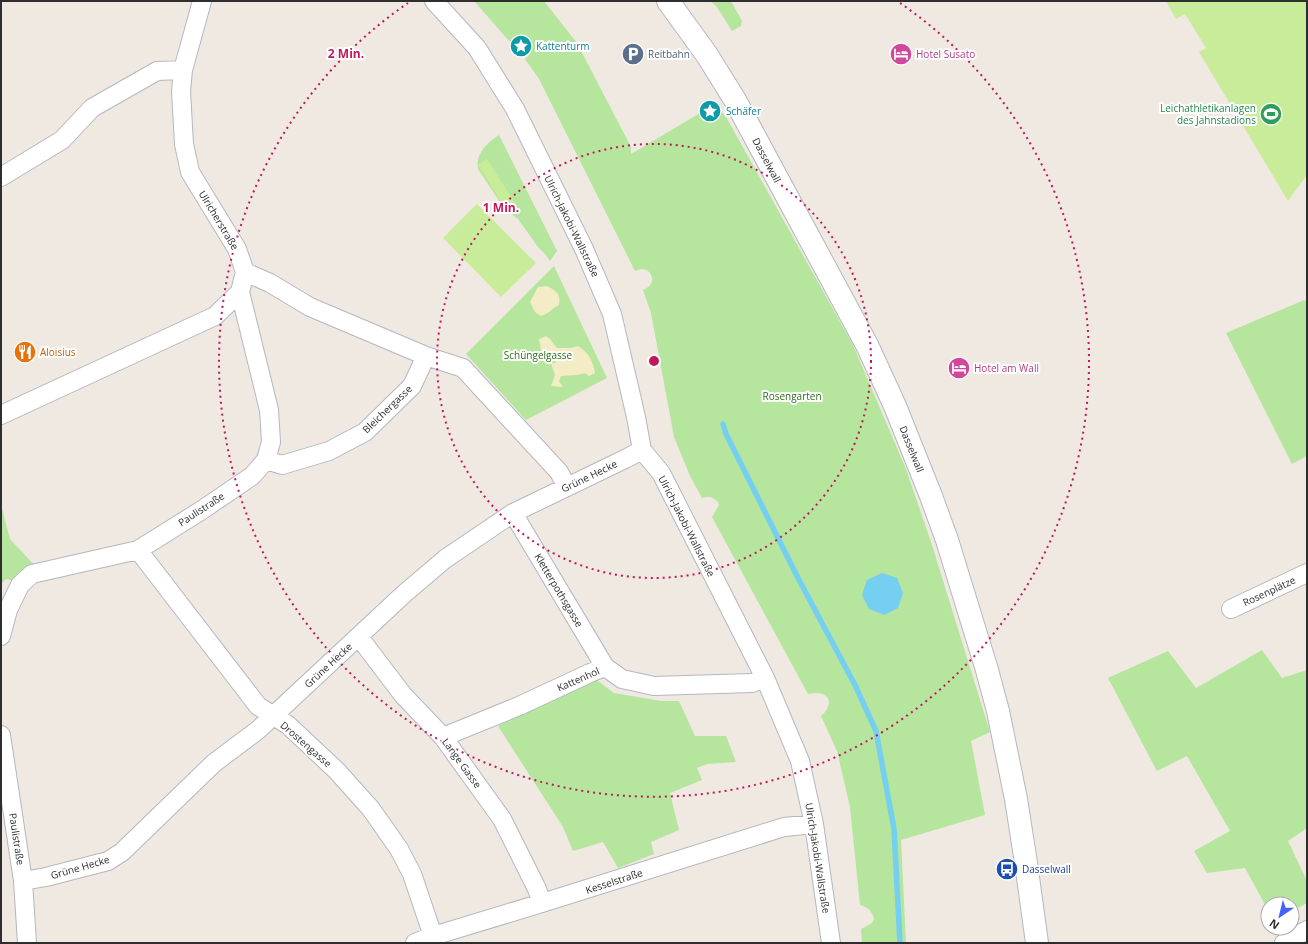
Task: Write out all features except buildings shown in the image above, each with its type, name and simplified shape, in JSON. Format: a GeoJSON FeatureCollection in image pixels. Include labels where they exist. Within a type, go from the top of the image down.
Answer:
{"type":"FeatureCollection","features":[{"type":"Feature","properties":{"kind":"street","name":"Ulricherstraße"},"geometry":{"type":"LineString","coordinates":[[202,1],[183,70],[181,91],[184,144],[190,172],[237,249],[245,272]]}},
{"type":"Feature","properties":{"kind":"street","name":"Ulrich-Jakobi-Wallstraße"},"geometry":{"type":"LineString","coordinates":[[434,1],[477,48],[515,109],[584,249],[612,314],[636,417],[642,450],[661,473],[765,678],[800,761],[814,824],[831,943]]}},
{"type":"Feature","properties":{"kind":"street","name":"Dasselwall"},"geometry":{"type":"LineString","coordinates":[[668,1],[707,55],[735,100],[868,347],[895,406],[928,490],[946,540],[987,670],[998,711],[1016,799],[1037,943]]}},
{"type":"Feature","properties":{"kind":"street"},"geometry":{"type":"LineString","coordinates":[[1,177],[62,140],[92,108],[157,70],[183,70]]}},
{"type":"Feature","properties":{"kind":"street"},"geometry":{"type":"LineString","coordinates":[[1,415],[215,316],[240,292],[245,272],[270,283],[310,307],[426,356],[464,368],[559,472],[567,487]]}},
{"type":"Feature","properties":{"kind":"street","name":"Paulistraße"},"geometry":{"type":"LineString","coordinates":[[1,636],[8,610],[20,585],[32,574],[138,550],[202,510],[252,476],[266,460],[271,442],[269,410],[240,292]]}},
{"type":"Feature","properties":{"kind":"street","name":"Bleichergasse"},"geometry":{"type":"LineString","coordinates":[[266,460],[282,465],[329,451],[365,432],[412,386],[426,356]]}},
{"type":"Feature","properties":{"kind":"street","name":"Grüne Hecke"},"geometry":{"type":"LineString","coordinates":[[23,881],[46,877],[108,861],[122,852],[214,763],[258,730],[405,593],[445,559],[514,514],[642,450]]}},
{"type":"Feature","properties":{"kind":"street","name":"Kletterpothsgasse"},"geometry":{"type":"LineString","coordinates":[[514,514],[605,667]]}},
{"type":"Feature","properties":{"kind":"street","name":"Drostengasse"},"geometry":{"type":"LineString","coordinates":[[138,550],[258,706],[288,726],[337,771],[371,809],[399,849],[412,874],[434,936]]}},
{"type":"Feature","properties":{"kind":"street","name":"Rosenplätze"},"geometry":{"type":"LineString","coordinates":[[1231,609],[1307,573]]}},
{"type":"Feature","properties":{"kind":"street","name":"Lange Gasse"},"geometry":{"type":"LineString","coordinates":[[359,636],[403,694],[443,736],[502,819],[537,889],[542,903]]}},
{"type":"Feature","properties":{"kind":"street","name":"Kattenhol"},"geometry":{"type":"LineString","coordinates":[[443,736],[519,706],[605,667],[622,679],[654,686],[752,683],[765,678]]}},
{"type":"Feature","properties":{"kind":"street","name":"Paulistraße"},"geometry":{"type":"LineString","coordinates":[[1,735],[23,881],[27,943]]}},
{"type":"Feature","properties":{"kind":"street","name":"Kesselstraße"},"geometry":{"type":"LineString","coordinates":[[415,943],[784,827],[814,824]]}},
{"type":"Feature","properties":{"kind":"street"},"geometry":{"type":"LineString","coordinates":[[1284,943],[1307,930]]}},
{"type":"Feature","properties":{"kind":"green space","name":"Rosengarten"},"geometry":{"type":"Polygon","coordinates":[[[474,1],[544,1],[577,43],[631,147],[631,154],[712,106],[725,115],[853,345],[906,469],[932,545],[990,732],[971,741],[985,815],[901,840],[906,943],[862,943],[861,929],[872,923],[874,919],[869,910],[860,905],[850,807],[837,751],[821,716],[826,711],[828,706],[828,698],[820,693],[808,694],[712,517],[719,505],[718,502],[711,497],[702,498],[690,476],[674,437],[651,313],[643,290],[651,283],[651,275],[649,272],[641,269],[635,271],[539,79],[525,59],[530,54],[532,49],[529,40],[520,36],[510,42],[474,1]]]}},
{"type":"Feature","properties":{"kind":"green space"},"geometry":{"type":"Polygon","coordinates":[[[710,1],[731,1],[742,21],[741,26],[732,31],[717,7],[710,1]]]}},
{"type":"Feature","properties":{"kind":"green space","name":"Leichathletikanlagen des Jahnstadions"},"geometry":{"type":"Polygon","coordinates":[[[1166,1],[1307,1],[1307,175],[1288,201],[1199,52],[1206,48],[1185,14],[1176,19],[1166,1]]]}},
{"type":"Feature","properties":{"kind":"green space"},"geometry":{"type":"Polygon","coordinates":[[[499,135],[557,251],[550,261],[518,219],[504,208],[478,169],[478,158],[483,149],[499,135]]]}},
{"type":"Feature","properties":{"kind":"green space"},"geometry":{"type":"Polygon","coordinates":[[[487,159],[515,203],[506,209],[478,165],[487,159]]]}},
{"type":"Feature","properties":{"kind":"green space"},"geometry":{"type":"Polygon","coordinates":[[[477,204],[536,263],[501,297],[443,238],[477,204]]]}},
{"type":"Feature","properties":{"kind":"green space","name":"Schüngelgasse"},"geometry":{"type":"Polygon","coordinates":[[[554,266],[607,378],[526,420],[466,354],[554,266]]]}},
{"type":"Feature","properties":{"kind":"green space"},"geometry":{"type":"Polygon","coordinates":[[[1304,300],[1307,302],[1307,456],[1292,464],[1226,333],[1304,300]]]}},
{"type":"Feature","properties":{"kind":"green space"},"geometry":{"type":"Polygon","coordinates":[[[2,509],[10,539],[37,568],[19,582],[6,579],[1,584],[1,510],[2,509]]]}},
{"type":"Feature","properties":{"kind":"green space"},"geometry":{"type":"Polygon","coordinates":[[[1262,650],[1282,678],[1307,670],[1307,828],[1288,841],[1307,881],[1307,903],[1300,907],[1300,896],[1260,896],[1245,868],[1207,873],[1194,851],[1230,831],[1187,756],[1157,771],[1108,678],[1168,651],[1196,688],[1262,650]]]}},
{"type":"Feature","properties":{"kind":"green space"},"geometry":{"type":"Polygon","coordinates":[[[595,679],[614,693],[661,701],[679,701],[695,736],[726,736],[736,762],[707,764],[697,768],[702,780],[670,793],[679,830],[651,842],[654,854],[618,868],[603,842],[573,851],[563,827],[498,726],[595,679]]]}},
{"type":"Feature","properties":{"kind":"sand"},"geometry":{"type":"Polygon","coordinates":[[[547,286],[557,293],[559,305],[541,316],[535,312],[530,302],[538,287],[547,286]]]}},
{"type":"Feature","properties":{"kind":"sand"},"geometry":{"type":"Polygon","coordinates":[[[546,336],[557,348],[571,348],[578,346],[585,351],[590,358],[595,373],[589,376],[585,373],[561,376],[559,381],[563,387],[551,386],[555,375],[551,363],[555,363],[557,359],[556,354],[551,352],[546,357],[541,350],[539,339],[546,336]]]}},
{"type":"Feature","properties":{"kind":"water"},"geometry":{"type":"Polygon","coordinates":[[[882,573],[897,578],[903,593],[898,608],[884,615],[869,609],[862,595],[867,580],[882,573]]]}},
{"type":"Feature","properties":{"kind":"waterway"},"geometry":{"type":"LineString","coordinates":[[723,424],[726,434],[798,578],[855,685],[876,731],[894,829],[900,943]]}},
{"type":"Feature","properties":{"kind":"place","name":"Kattenturm"},"geometry":{"type":"Point","coordinates":[521,46]}},
{"type":"Feature","properties":{"kind":"place","name":"Reitbahn"},"geometry":{"type":"Point","coordinates":[633,54]}},
{"type":"Feature","properties":{"kind":"place","name":"Hotel Susato"},"geometry":{"type":"Point","coordinates":[901,54]}},
{"type":"Feature","properties":{"kind":"place","name":"Schäfer"},"geometry":{"type":"Point","coordinates":[710,111]}},
{"type":"Feature","properties":{"kind":"place","name":"Leichathletikanlagen des Jahnstadions"},"geometry":{"type":"Point","coordinates":[1271,114]}},
{"type":"Feature","properties":{"kind":"place","name":"Aloisius"},"geometry":{"type":"Point","coordinates":[25,352]}},
{"type":"Feature","properties":{"kind":"place","name":"Hotel am Wall"},"geometry":{"type":"Point","coordinates":[959,368]}},
{"type":"Feature","properties":{"kind":"place","name":"Dasselwall"},"geometry":{"type":"Point","coordinates":[1007,869]}}]}
